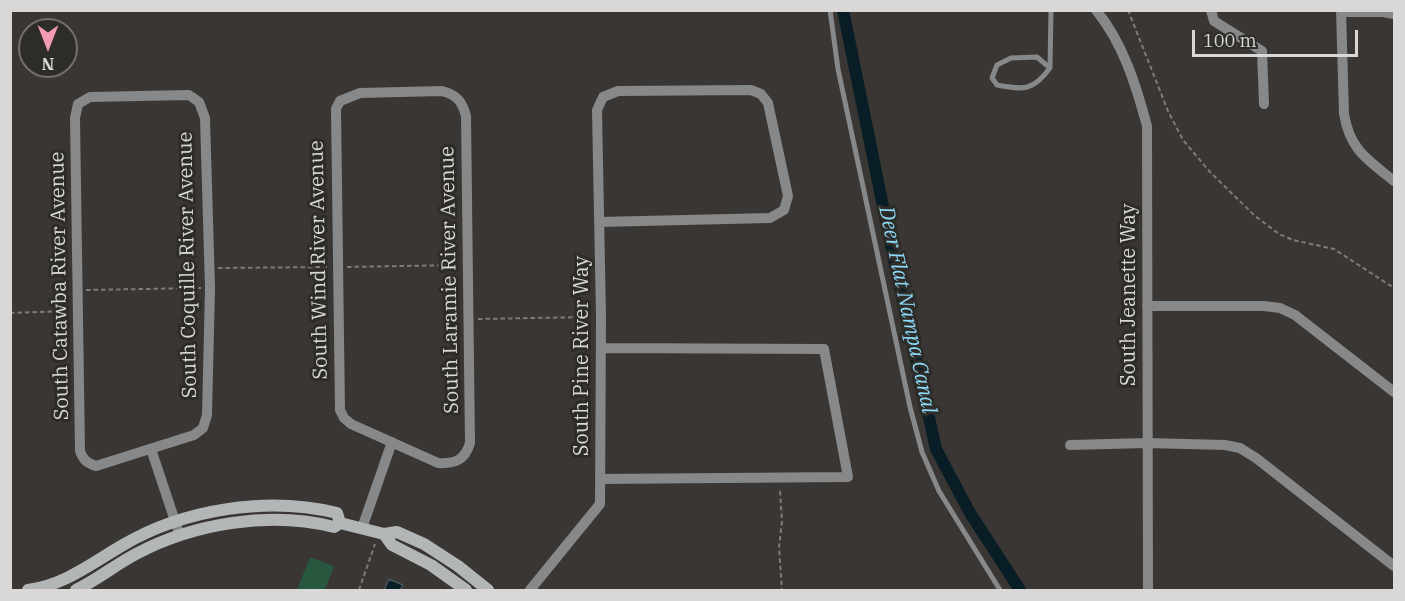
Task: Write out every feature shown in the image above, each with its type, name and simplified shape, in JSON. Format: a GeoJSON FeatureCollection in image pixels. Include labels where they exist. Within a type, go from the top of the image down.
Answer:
{"type":"FeatureCollection","features":[{"type":"Feature","properties":{"kind":"street","name":"South Jeanette Way"},"geometry":{"type":"LineString","coordinates":[[1096,10],[1106,22],[1127,62],[1147,126],[1148,591]]}},
{"type":"Feature","properties":{"kind":"street"},"geometry":{"type":"LineString","coordinates":[[1212,10],[1214,21],[1262,51],[1264,104]]}},
{"type":"Feature","properties":{"kind":"street"},"geometry":{"type":"LineString","coordinates":[[1395,14],[1341,11],[1344,114],[1347,129],[1353,143],[1369,161],[1395,181]]}},
{"type":"Feature","properties":{"kind":"street","name":"South Pine River Way"},"geometry":{"type":"LineString","coordinates":[[530,591],[600,504],[602,348],[599,222],[597,110],[603,97],[618,91],[750,90],[761,94],[768,103],[788,196],[784,210],[770,218],[599,222]]}},
{"type":"Feature","properties":{"kind":"street","name":"South Wind River Avenue"},"geometry":{"type":"LineString","coordinates":[[392,442],[351,424],[340,410],[334,118],[340,101],[350,95],[360,93],[442,91],[458,98]]}},
{"type":"Feature","properties":{"kind":"street","name":"South Coquille River Avenue"},"geometry":{"type":"LineString","coordinates":[[78,104],[90,97],[189,95],[199,102],[205,118],[210,288],[207,415],[203,428],[194,435],[151,449]]}},
{"type":"Feature","properties":{"kind":"street","name":"South Laramie River Avenue"},"geometry":{"type":"LineString","coordinates":[[392,442],[438,463],[451,464],[461,460],[470,443],[466,116],[458,98]]}},
{"type":"Feature","properties":{"kind":"street","name":"South Catawba River Avenue"},"geometry":{"type":"LineString","coordinates":[[78,104],[75,118],[80,451],[89,464],[96,466],[151,449]]}},
{"type":"Feature","properties":{"kind":"street"},"geometry":{"type":"LineString","coordinates":[[1147,306],[1280,308],[1295,315],[1395,392]]}},
{"type":"Feature","properties":{"kind":"street"},"geometry":{"type":"LineString","coordinates":[[600,479],[848,477],[824,349],[602,348]]}},
{"type":"Feature","properties":{"kind":"street"},"geometry":{"type":"LineString","coordinates":[[362,528],[392,442]]}},
{"type":"Feature","properties":{"kind":"street"},"geometry":{"type":"LineString","coordinates":[[1070,445],[1147,443],[1225,445],[1240,448],[1395,566]]}},
{"type":"Feature","properties":{"kind":"street"},"geometry":{"type":"LineString","coordinates":[[151,449],[180,536]]}},
{"type":"Feature","properties":{"kind":"street"},"geometry":{"type":"LineString","coordinates":[[28,591],[50,586],[84,571],[123,545],[158,528],[197,516],[232,509],[299,507],[337,513],[340,523]]}},
{"type":"Feature","properties":{"kind":"street"},"geometry":{"type":"LineString","coordinates":[[76,591],[136,554],[180,536],[235,523],[271,520],[334,526],[340,523],[381,533],[397,532],[424,544],[458,566],[488,591]]}},
{"type":"Feature","properties":{"kind":"street"},"geometry":{"type":"LineString","coordinates":[[381,533],[392,545],[431,565],[465,591]]}},
{"type":"Feature","properties":{"kind":"lane"},"geometry":{"type":"LineString","coordinates":[[830,10],[838,69],[922,452],[939,491],[1000,591]]}},
{"type":"Feature","properties":{"kind":"lane"},"geometry":{"type":"LineString","coordinates":[[1050,68],[1037,57],[1011,58],[997,65],[992,78],[997,85],[1019,89],[1032,87],[1042,79],[1050,68],[1051,10]]}},
{"type":"Feature","properties":{"kind":"path"},"geometry":{"type":"LineString","coordinates":[[1128,10],[1168,111],[1183,140],[1210,172],[1255,216],[1279,234],[1293,240],[1334,249],[1395,288]]}},
{"type":"Feature","properties":{"kind":"path"},"geometry":{"type":"LineString","coordinates":[[78,290],[210,288]]}},
{"type":"Feature","properties":{"kind":"path"},"geometry":{"type":"LineString","coordinates":[[10,313],[78,311]]}},
{"type":"Feature","properties":{"kind":"path"},"geometry":{"type":"LineString","coordinates":[[468,319],[601,317]]}},
{"type":"Feature","properties":{"kind":"path"},"geometry":{"type":"LineString","coordinates":[[780,491],[783,591]]}},
{"type":"Feature","properties":{"kind":"path"},"geometry":{"type":"LineString","coordinates":[[359,591],[381,533]]}},
{"type":"Feature","properties":{"kind":"green space"},"geometry":{"type":"Polygon","coordinates":[[[310,557],[334,566],[325,590],[297,590],[310,557]]]}},
{"type":"Feature","properties":{"kind":"water"},"geometry":{"type":"Polygon","coordinates":[[[389,579],[403,585],[400,590],[384,590],[389,579]]]}},
{"type":"Feature","properties":{"kind":"waterway","name":"Deer Flat Nampa Canal"},"geometry":{"type":"LineString","coordinates":[[843,10],[895,265],[936,449],[970,513],[1020,590]]}}]}
